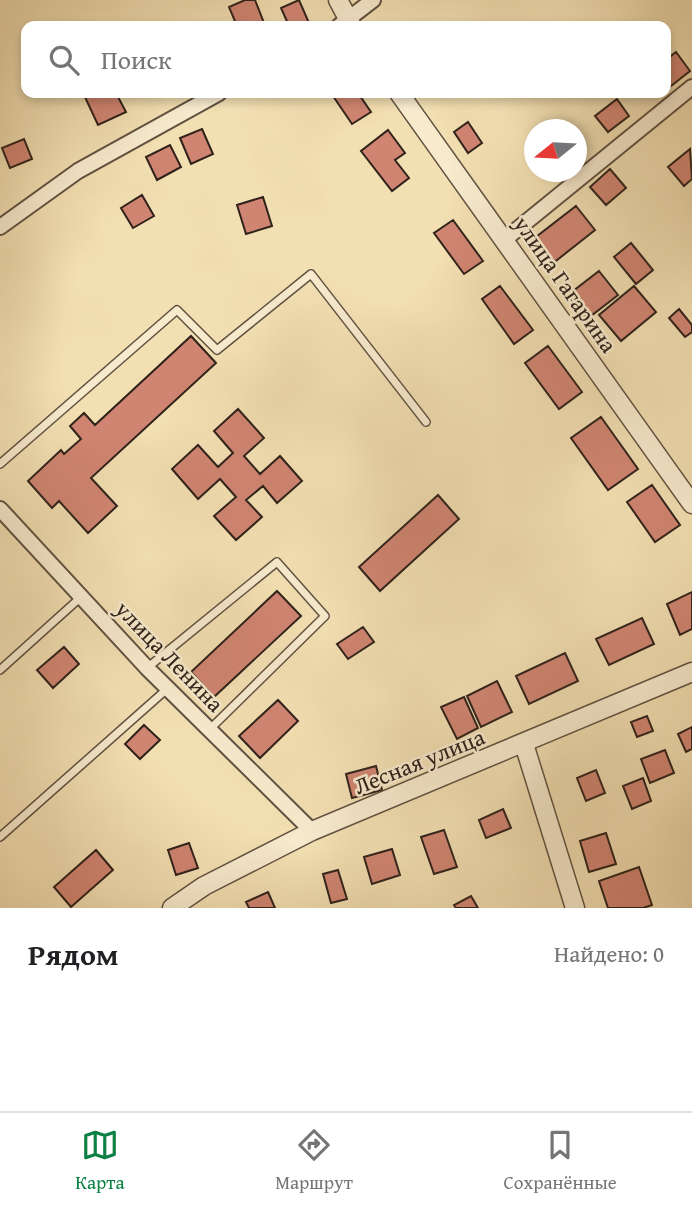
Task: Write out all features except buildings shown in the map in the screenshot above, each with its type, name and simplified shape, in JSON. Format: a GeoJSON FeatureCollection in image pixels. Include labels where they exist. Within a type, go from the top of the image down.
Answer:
{"type":"FeatureCollection","features":[{"type":"Feature","properties":{"kind":"street"},"geometry":{"type":"LineString","coordinates":[[338,0],[345,21]]}},
{"type":"Feature","properties":{"kind":"street"},"geometry":{"type":"LineString","coordinates":[[349,21],[373,0]]}},
{"type":"Feature","properties":{"kind":"street"},"geometry":{"type":"LineString","coordinates":[[504,240],[692,88]]}},
{"type":"Feature","properties":{"kind":"street"},"geometry":{"type":"LineString","coordinates":[[0,227],[78,171],[210,98]]}},
{"type":"Feature","properties":{"kind":"street","name":"улица Гагарина"},"geometry":{"type":"LineString","coordinates":[[403,98],[692,504]]}},
{"type":"Feature","properties":{"kind":"street","name":"улица Ленина"},"geometry":{"type":"LineString","coordinates":[[0,509],[147,668],[312,831]]}},
{"type":"Feature","properties":{"kind":"street","name":"Лесная улица"},"geometry":{"type":"LineString","coordinates":[[172,908],[204,886],[312,831],[692,672]]}},
{"type":"Feature","properties":{"kind":"street"},"geometry":{"type":"LineString","coordinates":[[524,744],[575,908]]}},
{"type":"Feature","properties":{"kind":"lane"},"geometry":{"type":"LineString","coordinates":[[0,464],[177,310],[217,350],[312,274],[426,422]]}},
{"type":"Feature","properties":{"kind":"lane"},"geometry":{"type":"LineString","coordinates":[[147,668],[277,562],[325,616],[210,729]]}},
{"type":"Feature","properties":{"kind":"lane"},"geometry":{"type":"LineString","coordinates":[[0,670],[81,597]]}},
{"type":"Feature","properties":{"kind":"lane"},"geometry":{"type":"LineString","coordinates":[[0,837],[168,688]]}}]}
